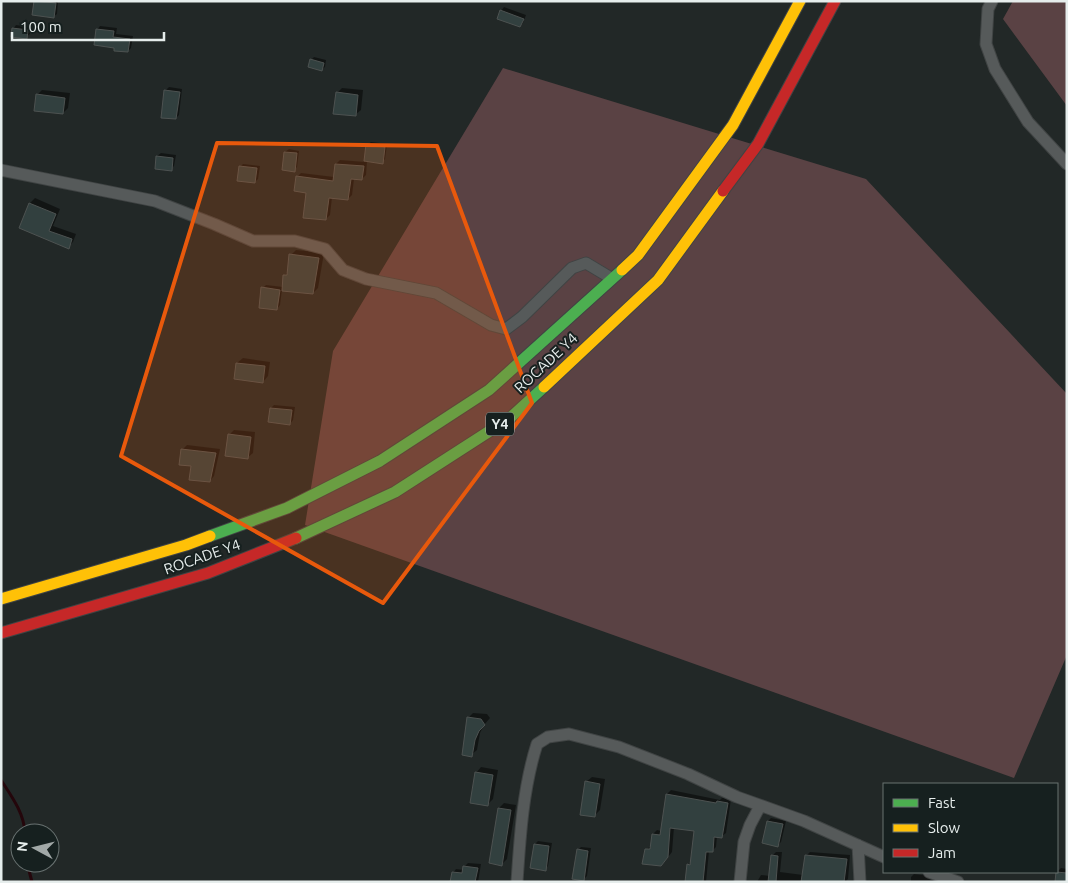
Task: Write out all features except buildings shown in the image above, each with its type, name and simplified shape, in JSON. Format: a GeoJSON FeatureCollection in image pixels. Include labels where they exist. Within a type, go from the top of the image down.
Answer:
{"type":"FeatureCollection","features":[{"type":"Feature","properties":{"kind":"highway","name":"ROCADE Y4"},"geometry":{"type":"LineString","coordinates":[[1,599],[186,545],[287,508],[380,462],[489,390],[638,255],[733,125],[800,1]]}},
{"type":"Feature","properties":{"kind":"highway","name":"ROCADE Y4"},"geometry":{"type":"LineString","coordinates":[[1,633],[208,573],[288,542],[395,492],[510,418],[658,280],[758,144],[835,1]]}},
{"type":"Feature","properties":{"kind":"street"},"geometry":{"type":"LineString","coordinates":[[992,1],[988,9],[986,44],[995,69],[1028,122],[1067,164]]}},
{"type":"Feature","properties":{"kind":"street"},"geometry":{"type":"LineString","coordinates":[[1,170],[155,202],[253,241],[295,241],[324,249],[343,270],[366,278],[436,293],[491,325],[506,329],[522,317],[572,268],[586,263],[611,278]]}},
{"type":"Feature","properties":{"kind":"street"},"geometry":{"type":"LineString","coordinates":[[517,882],[529,774],[538,744],[548,737],[569,734],[619,747],[688,774],[760,806],[804,821],[883,857]]}},
{"type":"Feature","properties":{"kind":"street"},"geometry":{"type":"LineString","coordinates":[[740,882],[744,842],[760,806]]}},
{"type":"Feature","properties":{"kind":"street"},"geometry":{"type":"LineString","coordinates":[[858,845],[860,882]]}},
{"type":"Feature","properties":{"kind":"street"},"geometry":{"type":"LineString","coordinates":[[932,873],[958,882]]}},
{"type":"Feature","properties":{"kind":"highlighted area"},"geometry":{"type":"Polygon","coordinates":[[[217,143],[437,146],[532,403],[383,603],[121,456],[217,143]]]}},
{"type":"Feature","properties":{"kind":"shaded area"},"geometry":{"type":"Polygon","coordinates":[[[1013,1],[1067,1],[1067,106],[1003,19],[1013,1]]]}},
{"type":"Feature","properties":{"kind":"shaded area"},"geometry":{"type":"Polygon","coordinates":[[[503,68],[866,179],[1067,394],[1067,655],[1014,778],[305,525],[333,351],[503,68]]]}},
{"type":"Feature","properties":{"kind":"waterway"},"geometry":{"type":"LineString","coordinates":[[1,780],[20,812],[23,823]]}},
{"type":"Feature","properties":{"kind":"waterway"},"geometry":{"type":"LineString","coordinates":[[30,873],[32,882]]}},
{"type":"Feature","properties":{"kind":"traffic: fast"},"geometry":{"type":"LineString","coordinates":[[210,536],[287,508],[380,461],[489,390],[622,270]]}},
{"type":"Feature","properties":{"kind":"traffic: fast"},"geometry":{"type":"LineString","coordinates":[[296,538],[395,492],[510,418],[544,387]]}},
{"type":"Feature","properties":{"kind":"traffic: slow"},"geometry":{"type":"LineString","coordinates":[[622,270],[638,255],[733,125],[800,1]]}},
{"type":"Feature","properties":{"kind":"traffic: slow"},"geometry":{"type":"LineString","coordinates":[[544,387],[658,280],[723,191]]}},
{"type":"Feature","properties":{"kind":"traffic: slow"},"geometry":{"type":"LineString","coordinates":[[1,599],[186,545],[210,536]]}},
{"type":"Feature","properties":{"kind":"traffic: jam"},"geometry":{"type":"LineString","coordinates":[[723,191],[758,144],[835,1]]}},
{"type":"Feature","properties":{"kind":"traffic: jam"},"geometry":{"type":"LineString","coordinates":[[1,633],[208,573],[296,538]]}}]}
